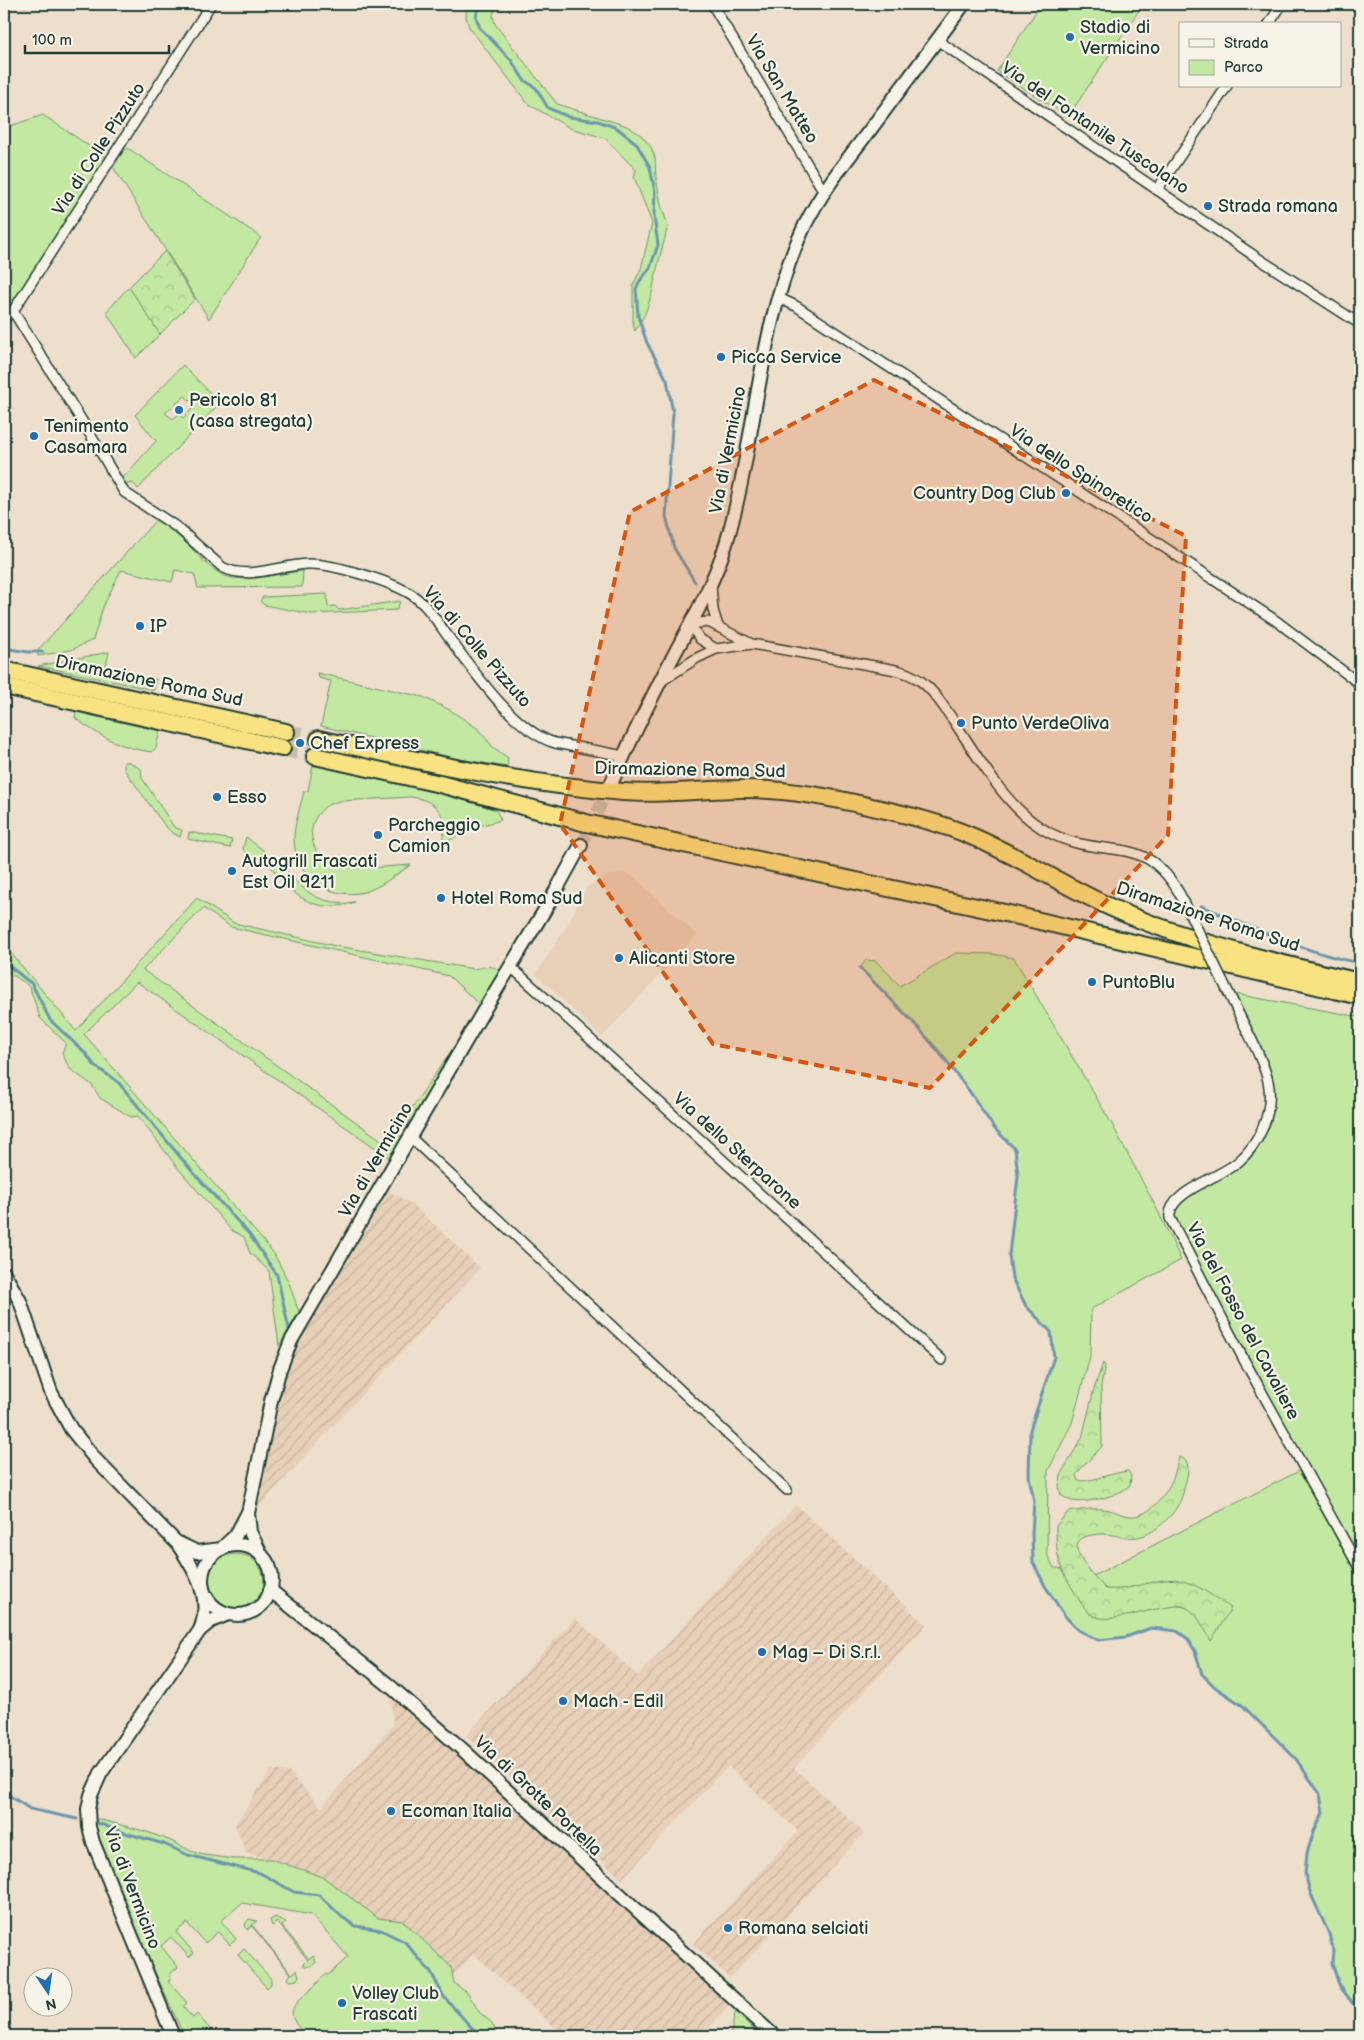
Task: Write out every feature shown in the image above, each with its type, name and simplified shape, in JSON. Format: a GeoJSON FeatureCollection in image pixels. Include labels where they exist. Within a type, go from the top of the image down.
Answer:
{"type":"FeatureCollection","features":[{"type":"Feature","properties":{"kind":"highway","name":"Diramazione Roma Sud"},"geometry":{"type":"LineString","coordinates":[[4,670],[284,740],[4,686]]}},
{"type":"Feature","properties":{"kind":"highway","name":"Diramazione Roma Sud"},"geometry":{"type":"LineString","coordinates":[[319,739],[465,771],[535,783],[654,794],[734,789],[770,790],[828,797],[865,805],[928,821],[970,835],[1092,899],[1144,921],[1266,960],[1360,982]]}},
{"type":"Feature","properties":{"kind":"highway","name":"Diramazione Roma Sud"},"geometry":{"type":"LineString","coordinates":[[315,756],[440,784],[573,820],[1014,914],[1360,996]]}},
{"type":"Feature","properties":{"kind":"main road","name":"Via di Vermicino"},"geometry":{"type":"LineString","coordinates":[[611,784],[660,682],[711,585],[725,546],[749,442],[765,349],[779,298],[801,235],[824,192],[964,4]]}},
{"type":"Feature","properties":{"kind":"main road","name":"Via di Vermicino"},"geometry":{"type":"LineString","coordinates":[[263,1558],[250,1532],[248,1513],[267,1415],[287,1350],[299,1326],[510,966],[545,910],[581,845]]}},
{"type":"Feature","properties":{"kind":"main road"},"geometry":{"type":"LineString","coordinates":[[4,1273],[23,1308],[51,1392],[76,1437],[176,1542],[211,1604],[228,1614],[238,1615],[249,1613],[258,1608],[265,1600],[270,1590],[270,1573],[263,1558],[254,1550],[244,1546],[232,1546],[197,1552],[176,1542]]}},
{"type":"Feature","properties":{"kind":"main road","name":"Via di Vermicino"},"geometry":{"type":"LineString","coordinates":[[221,1549],[236,1535],[248,1513]]}},
{"type":"Feature","properties":{"kind":"main road"},"geometry":{"type":"LineString","coordinates":[[202,1587],[205,1565],[210,1557],[221,1549]]}},
{"type":"Feature","properties":{"kind":"main road","name":"Via di Vermicino"},"geometry":{"type":"LineString","coordinates":[[200,1630],[204,1612],[202,1587]]}},
{"type":"Feature","properties":{"kind":"main road","name":"Via di Grotte Portella"},"geometry":{"type":"LineString","coordinates":[[270,1590],[390,1686],[455,1743],[774,2036]]}},
{"type":"Feature","properties":{"kind":"main road","name":"Via di Vermicino"},"geometry":{"type":"LineString","coordinates":[[173,2036],[93,1842],[88,1814],[90,1798],[100,1773],[200,1630],[211,1621],[228,1614]]}},
{"type":"Feature","properties":{"kind":"street","name":"Via di Colle Pizzuto"},"geometry":{"type":"LineString","coordinates":[[4,318],[13,311],[211,4]]}},
{"type":"Feature","properties":{"kind":"street","name":"Via San Matteo"},"geometry":{"type":"LineString","coordinates":[[712,4],[824,192]]}},
{"type":"Feature","properties":{"kind":"street"},"geometry":{"type":"LineString","coordinates":[[1270,22],[1282,4]]}},
{"type":"Feature","properties":{"kind":"street","name":"Via del Fontanile Tuscolano"},"geometry":{"type":"LineString","coordinates":[[937,40],[1256,257],[1360,324]]}},
{"type":"Feature","properties":{"kind":"street"},"geometry":{"type":"LineString","coordinates":[[1157,190],[1226,88]]}},
{"type":"Feature","properties":{"kind":"street","name":"Via dello Spinoretico"},"geometry":{"type":"LineString","coordinates":[[779,298],[796,306],[1275,620],[1360,684]]}},
{"type":"Feature","properties":{"kind":"street","name":"Via di Colle Pizzuto"},"geometry":{"type":"LineString","coordinates":[[13,311],[92,437],[122,490],[181,531],[222,567],[231,571],[243,572],[303,564],[322,565],[376,580],[405,591],[426,607],[489,690],[532,731],[546,740],[556,743],[624,756]]}},
{"type":"Feature","properties":{"kind":"street"},"geometry":{"type":"LineString","coordinates":[[711,585],[713,610],[718,626]]}},
{"type":"Feature","properties":{"kind":"street"},"geometry":{"type":"LineString","coordinates":[[716,649],[700,639],[690,624],[703,621],[718,626],[752,644]]}},
{"type":"Feature","properties":{"kind":"street"},"geometry":{"type":"LineString","coordinates":[[660,682],[697,658],[716,649],[752,644]]}},
{"type":"Feature","properties":{"kind":"street","name":"Via del Fosso del Cavaliere"},"geometry":{"type":"LineString","coordinates":[[752,644],[891,669],[917,679],[939,700],[1007,796],[1033,822],[1050,834],[1067,840],[1137,854],[1148,858],[1170,877],[1233,1002],[1268,1081],[1269,1099],[1266,1117],[1256,1141],[1241,1159],[1227,1170],[1176,1200],[1171,1206],[1170,1218],[1244,1360],[1360,1569]]}},
{"type":"Feature","properties":{"kind":"street","name":"Via dello Sterparone"},"geometry":{"type":"LineString","coordinates":[[510,966],[942,1360]]}},
{"type":"Feature","properties":{"kind":"street"},"geometry":{"type":"LineString","coordinates":[[410,1137],[787,1490]]}},
{"type":"Feature","properties":{"kind":"highlighted area"},"geometry":{"type":"Polygon","coordinates":[[[874,380],[1186,536],[1168,835],[930,1088],[713,1044],[560,824],[630,512],[874,380]]]}},
{"type":"Feature","properties":{"kind":"shaded area"},"geometry":{"type":"Polygon","coordinates":[[[625,873],[633,876],[697,935],[602,1037],[536,974],[565,929],[587,887],[608,875],[625,873]]]}},
{"type":"Feature","properties":{"kind":"shaded area"},"geometry":{"type":"Polygon","coordinates":[[[389,1191],[413,1205],[480,1268],[255,1510],[278,1398],[284,1374],[294,1350],[389,1191]]]}},
{"type":"Feature","properties":{"kind":"shaded area"},"geometry":{"type":"Polygon","coordinates":[[[796,1505],[926,1625],[794,1768],[864,1833],[730,1978],[693,1944],[798,1831],[728,1766],[622,1879],[466,1736],[575,1618],[638,1676],[796,1505]]]}},
{"type":"Feature","properties":{"kind":"shaded area"},"geometry":{"type":"Polygon","coordinates":[[[391,1694],[730,2005],[701,2036],[564,2036],[474,1954],[452,1977],[451,1967],[403,1921],[378,1918],[323,1877],[271,1859],[246,1853],[235,1825],[271,1770],[289,1772],[321,1808],[393,1725],[391,1694]]]}},
{"type":"Feature","properties":{"kind":"green space"},"geometry":{"type":"Polygon","coordinates":[[[467,4],[496,4],[493,16],[495,24],[557,104],[627,126],[641,135],[651,147],[655,158],[656,178],[661,205],[668,226],[652,293],[645,314],[635,331],[633,322],[633,285],[641,269],[652,223],[634,177],[636,170],[605,138],[570,128],[528,104],[469,27],[466,17],[467,4]]]}},
{"type":"Feature","properties":{"kind":"green space","name":"Stadio di Vermicino"},"geometry":{"type":"Polygon","coordinates":[[[1041,4],[1143,4],[1068,117],[997,71],[1041,4]]]}},
{"type":"Feature","properties":{"kind":"green space"},"geometry":{"type":"Polygon","coordinates":[[[43,115],[107,158],[4,313],[4,128],[43,115]]]}},
{"type":"Feature","properties":{"kind":"green space"},"geometry":{"type":"Polygon","coordinates":[[[125,149],[129,149],[261,237],[209,319],[113,167],[125,149]]]}},
{"type":"Feature","properties":{"kind":"green space"},"geometry":{"type":"Polygon","coordinates":[[[165,251],[195,299],[160,334],[129,287],[165,251]]]}},
{"type":"Feature","properties":{"kind":"green space"},"geometry":{"type":"Polygon","coordinates":[[[129,287],[160,334],[136,358],[106,312],[129,287]]]}},
{"type":"Feature","properties":{"kind":"green space"},"geometry":{"type":"Polygon","coordinates":[[[183,365],[220,403],[138,489],[133,483],[127,484],[122,479],[156,441],[135,415],[183,365]],[[185,396],[165,413],[173,419],[179,414],[183,418],[195,406],[185,396]]]}},
{"type":"Feature","properties":{"kind":"green space"},"geometry":{"type":"Polygon","coordinates":[[[156,520],[179,537],[219,573],[241,579],[303,571],[302,587],[198,588],[194,574],[175,570],[172,582],[121,570],[103,607],[93,640],[71,650],[38,656],[38,650],[156,520]]]}},
{"type":"Feature","properties":{"kind":"green space"},"geometry":{"type":"Polygon","coordinates":[[[327,594],[328,607],[335,606],[339,610],[400,601],[397,610],[311,614],[264,605],[260,601],[263,597],[327,594]]]}},
{"type":"Feature","properties":{"kind":"green space"},"geometry":{"type":"Polygon","coordinates":[[[109,652],[106,666],[90,662],[90,665],[156,679],[154,690],[38,666],[109,652]]]}},
{"type":"Feature","properties":{"kind":"green space"},"geometry":{"type":"Polygon","coordinates":[[[317,673],[423,697],[450,710],[477,728],[493,747],[508,758],[507,767],[454,758],[321,726],[331,681],[319,678],[317,673]]]}},
{"type":"Feature","properties":{"kind":"green space"},"geometry":{"type":"Polygon","coordinates":[[[76,712],[160,731],[156,748],[151,752],[129,747],[111,740],[93,731],[75,718],[76,712]]]}},
{"type":"Feature","properties":{"kind":"green space"},"geometry":{"type":"Polygon","coordinates":[[[124,762],[129,762],[141,769],[142,778],[174,827],[182,830],[180,837],[165,826],[124,769],[124,762]]]}},
{"type":"Feature","properties":{"kind":"green space"},"geometry":{"type":"Polygon","coordinates":[[[313,765],[448,795],[496,810],[501,820],[468,829],[439,847],[443,838],[444,821],[441,813],[429,802],[411,797],[340,801],[329,805],[322,810],[312,826],[313,842],[320,856],[326,861],[334,865],[350,868],[411,865],[370,890],[350,894],[337,892],[315,882],[306,873],[299,862],[295,850],[294,836],[296,825],[304,791],[308,791],[313,765]]]}},
{"type":"Feature","properties":{"kind":"green space"},"geometry":{"type":"Polygon","coordinates":[[[189,832],[232,840],[230,848],[188,839],[189,832]]]}},
{"type":"Feature","properties":{"kind":"green space"},"geometry":{"type":"Polygon","coordinates":[[[246,837],[264,851],[260,857],[251,858],[243,849],[246,837]]]}},
{"type":"Feature","properties":{"kind":"green space"},"geometry":{"type":"Polygon","coordinates":[[[275,859],[301,886],[318,898],[328,901],[355,902],[328,906],[306,900],[296,894],[278,876],[270,865],[275,859]]]}},
{"type":"Feature","properties":{"kind":"green space"},"geometry":{"type":"Polygon","coordinates":[[[197,898],[234,923],[336,946],[474,969],[492,967],[500,973],[481,1006],[449,976],[231,927],[203,908],[143,970],[384,1142],[402,1113],[407,1115],[475,1016],[412,1122],[406,1119],[396,1130],[403,1139],[390,1158],[137,982],[84,1034],[273,1252],[289,1283],[299,1312],[279,1346],[269,1271],[250,1253],[244,1237],[231,1230],[177,1167],[138,1116],[131,1117],[100,1098],[92,1085],[70,1069],[62,1054],[66,1043],[40,1018],[30,988],[24,982],[4,970],[4,945],[76,1031],[197,898]]]}},
{"type":"Feature","properties":{"kind":"green space"},"geometry":{"type":"Polygon","coordinates":[[[956,953],[993,954],[1014,958],[1113,1126],[1158,1211],[1181,1260],[1091,1309],[1090,1356],[1072,1423],[1048,1471],[1047,1554],[1054,1568],[1060,1568],[1090,1614],[1117,1617],[1165,1607],[1183,1606],[1196,1615],[1211,1640],[1202,1589],[1178,1580],[1163,1580],[1119,1590],[1106,1589],[1093,1576],[1299,1471],[1360,1581],[1360,2013],[1339,1985],[1332,1963],[1333,1950],[1329,1934],[1310,1892],[1305,1873],[1307,1853],[1314,1831],[1323,1813],[1320,1794],[1296,1759],[1243,1706],[1215,1687],[1202,1674],[1195,1651],[1188,1639],[1177,1631],[1151,1628],[1126,1637],[1098,1640],[1078,1630],[1065,1616],[1045,1586],[1033,1562],[1034,1501],[1029,1477],[1030,1430],[1054,1357],[1051,1332],[1026,1306],[1012,1278],[1009,1255],[1018,1176],[1015,1149],[994,1128],[970,1092],[914,1023],[860,968],[866,960],[876,961],[900,986],[956,953]]]}},
{"type":"Feature","properties":{"kind":"green space"},"geometry":{"type":"Polygon","coordinates":[[[1235,994],[1360,1017],[1360,1561],[1175,1218],[1176,1208],[1183,1201],[1232,1172],[1252,1156],[1264,1139],[1272,1115],[1274,1097],[1272,1079],[1267,1062],[1261,1045],[1235,994]]]}},
{"type":"Feature","properties":{"kind":"green space"},"geometry":{"type":"Polygon","coordinates":[[[1103,1363],[1105,1366],[1101,1386],[1102,1446],[1076,1475],[1078,1481],[1084,1481],[1128,1471],[1131,1476],[1130,1485],[1111,1496],[1086,1501],[1072,1501],[1061,1495],[1059,1486],[1062,1472],[1082,1438],[1094,1389],[1103,1363]]]}},
{"type":"Feature","properties":{"kind":"green space"},"geometry":{"type":"Polygon","coordinates":[[[1179,1457],[1186,1460],[1187,1476],[1181,1500],[1166,1521],[1145,1535],[1138,1537],[1103,1534],[1088,1536],[1080,1540],[1077,1547],[1084,1564],[1106,1589],[1121,1589],[1164,1580],[1182,1581],[1200,1588],[1231,1608],[1211,1641],[1196,1615],[1182,1606],[1155,1609],[1117,1618],[1099,1618],[1092,1615],[1082,1604],[1069,1582],[1061,1567],[1057,1553],[1056,1526],[1068,1512],[1099,1509],[1110,1510],[1123,1515],[1139,1515],[1152,1508],[1163,1496],[1174,1476],[1179,1457]]]}},
{"type":"Feature","properties":{"kind":"green space"},"geometry":{"type":"Polygon","coordinates":[[[231,1554],[241,1554],[256,1562],[262,1571],[264,1582],[262,1593],[256,1602],[241,1610],[231,1610],[220,1605],[213,1598],[208,1587],[208,1577],[213,1566],[220,1559],[231,1554]]]}},
{"type":"Feature","properties":{"kind":"green space"},"geometry":{"type":"Polygon","coordinates":[[[98,1819],[144,1831],[204,1855],[234,1859],[271,1859],[323,1877],[378,1918],[403,1921],[451,1967],[454,1983],[468,1993],[479,2012],[492,2023],[498,2036],[306,2036],[295,2022],[292,2012],[294,2007],[326,1974],[328,1975],[348,1957],[312,1915],[242,1903],[221,1921],[236,1939],[230,1945],[218,1932],[205,1943],[187,1923],[176,1932],[194,1953],[189,1957],[171,1937],[161,1946],[178,1967],[169,1975],[171,1978],[168,1981],[187,2003],[183,2007],[193,2018],[197,2014],[216,2036],[184,2036],[105,1862],[95,1830],[95,1820],[98,1819]]]}},
{"type":"Feature","properties":{"kind":"green space"},"geometry":{"type":"Polygon","coordinates":[[[275,1917],[286,1922],[282,1926],[309,1959],[314,1956],[316,1962],[313,1965],[307,1967],[303,1965],[308,1960],[277,1922],[272,1926],[270,1920],[275,1917]]]}},
{"type":"Feature","properties":{"kind":"green space"},"geometry":{"type":"Polygon","coordinates":[[[249,1919],[257,1921],[252,1925],[292,1974],[297,1970],[299,1976],[297,1980],[290,1981],[287,1979],[291,1974],[252,1926],[247,1930],[245,1924],[249,1919]]]}},
{"type":"Feature","properties":{"kind":"green space"},"geometry":{"type":"Polygon","coordinates":[[[244,1949],[271,1979],[271,1984],[267,1988],[238,1955],[244,1949]]]}},
{"type":"Feature","properties":{"kind":"green space"},"geometry":{"type":"Polygon","coordinates":[[[736,2012],[760,2036],[729,2036],[736,2012]]]}},
{"type":"Feature","properties":{"kind":"waterway"},"geometry":{"type":"LineString","coordinates":[[479,4],[476,17],[480,28],[511,60],[524,80],[536,88],[548,108],[569,117],[598,121],[617,128],[636,143],[650,167],[655,192],[654,216],[658,245],[650,268],[636,289],[638,316],[647,343],[667,380],[673,413],[666,516],[674,548],[695,582]]}},
{"type":"Feature","properties":{"kind":"waterway"},"geometry":{"type":"LineString","coordinates":[[4,648],[28,652],[43,652]]}},
{"type":"Feature","properties":{"kind":"waterway"},"geometry":{"type":"LineString","coordinates":[[1201,906],[1299,946],[1339,959],[1360,963]]}},
{"type":"Feature","properties":{"kind":"waterway"},"geometry":{"type":"LineString","coordinates":[[4,962],[32,984],[50,1020],[85,1053],[95,1066],[118,1082],[191,1170],[249,1234],[277,1275],[289,1329]]}},
{"type":"Feature","properties":{"kind":"waterway"},"geometry":{"type":"LineString","coordinates":[[860,968],[914,1023],[940,1053],[970,1092],[994,1128],[1015,1149],[1018,1176],[1009,1255],[1012,1278],[1026,1306],[1051,1332],[1054,1357],[1030,1430],[1029,1477],[1034,1501],[1033,1562],[1045,1586],[1065,1616],[1078,1630],[1098,1640],[1126,1637],[1151,1628],[1177,1631],[1188,1639],[1195,1651],[1202,1674],[1215,1687],[1243,1706],[1296,1759],[1320,1794],[1323,1813],[1314,1831],[1307,1853],[1305,1873],[1310,1892],[1329,1934],[1333,1950],[1332,1963],[1339,1985],[1360,2013]]}},
{"type":"Feature","properties":{"kind":"waterway"},"geometry":{"type":"LineString","coordinates":[[4,1792],[30,1809],[77,1819]]}},
{"type":"Feature","properties":{"kind":"waterway"},"geometry":{"type":"LineString","coordinates":[[98,1823],[164,1844],[188,1855],[260,1873],[294,1892],[319,1895],[342,1917],[355,1926],[381,1930],[405,1942],[432,1974],[444,1997],[472,2028],[484,2036]]}},
{"type":"Feature","properties":{"kind":"tunnel"},"geometry":{"type":"LineString","coordinates":[[286,732],[319,739]]}},
{"type":"Feature","properties":{"kind":"tunnel"},"geometry":{"type":"LineString","coordinates":[[282,748],[315,756]]}},
{"type":"Feature","properties":{"kind":"tunnel"},"geometry":{"type":"LineString","coordinates":[[581,845],[611,784]]}},
{"type":"Feature","properties":{"kind":"place","name":"Stadio di Vermicino"},"geometry":{"type":"Point","coordinates":[1070,37]}},
{"type":"Feature","properties":{"kind":"place","name":"Strada romana"},"geometry":{"type":"Point","coordinates":[1208,206]}},
{"type":"Feature","properties":{"kind":"place","name":"Picca Service"},"geometry":{"type":"Point","coordinates":[721,357]}},
{"type":"Feature","properties":{"kind":"place","name":"Pericolo 81 (casa stregata)"},"geometry":{"type":"Point","coordinates":[179,410]}},
{"type":"Feature","properties":{"kind":"place","name":"Tenimento Casamara"},"geometry":{"type":"Point","coordinates":[34,436]}},
{"type":"Feature","properties":{"kind":"place","name":"Country Dog Club"},"geometry":{"type":"Point","coordinates":[1066,493]}},
{"type":"Feature","properties":{"kind":"place","name":"IP"},"geometry":{"type":"Point","coordinates":[140,626]}},
{"type":"Feature","properties":{"kind":"place","name":"Punto VerdeOliva"},"geometry":{"type":"Point","coordinates":[961,723]}},
{"type":"Feature","properties":{"kind":"place","name":"Chef Express"},"geometry":{"type":"Point","coordinates":[300,743]}},
{"type":"Feature","properties":{"kind":"place","name":"Esso"},"geometry":{"type":"Point","coordinates":[217,797]}},
{"type":"Feature","properties":{"kind":"place","name":"Parcheggio Camion"},"geometry":{"type":"Point","coordinates":[378,835]}},
{"type":"Feature","properties":{"kind":"place","name":"Autogrill Frascati Est Oil 9211"},"geometry":{"type":"Point","coordinates":[232,871]}},
{"type":"Feature","properties":{"kind":"place","name":"Hotel Roma Sud"},"geometry":{"type":"Point","coordinates":[441,898]}},
{"type":"Feature","properties":{"kind":"place","name":"Alicanti Store"},"geometry":{"type":"Point","coordinates":[619,958]}},
{"type":"Feature","properties":{"kind":"place","name":"PuntoBlu"},"geometry":{"type":"Point","coordinates":[1092,982]}},
{"type":"Feature","properties":{"kind":"place","name":"Mag – Di S.r.l."},"geometry":{"type":"Point","coordinates":[762,1652]}},
{"type":"Feature","properties":{"kind":"place","name":"Mach - Edil"},"geometry":{"type":"Point","coordinates":[563,1701]}},
{"type":"Feature","properties":{"kind":"place","name":"Ecoman Italia"},"geometry":{"type":"Point","coordinates":[391,1811]}},
{"type":"Feature","properties":{"kind":"place","name":"Romana selciati"},"geometry":{"type":"Point","coordinates":[728,1928]}},
{"type":"Feature","properties":{"kind":"place","name":"Volley Club Frascati"},"geometry":{"type":"Point","coordinates":[342,2003]}}]}
